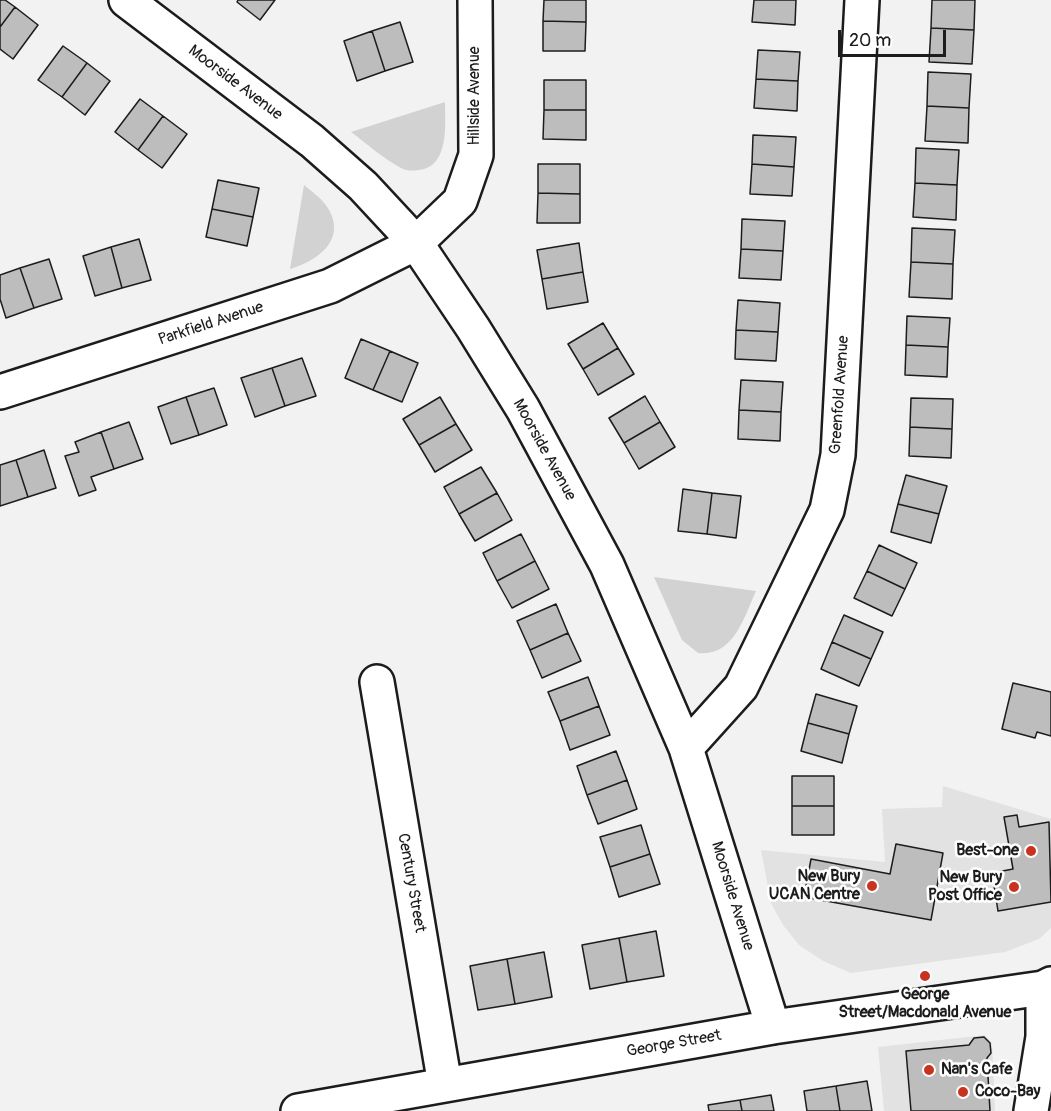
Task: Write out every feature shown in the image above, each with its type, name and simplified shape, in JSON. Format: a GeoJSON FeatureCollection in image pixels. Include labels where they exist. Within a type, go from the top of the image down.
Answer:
{"type":"FeatureCollection","features":[{"type":"Feature","properties":{"kind":"street","name":"Moorside Avenue"},"geometry":{"type":"LineString","coordinates":[[126,0],[312,141],[363,186],[416,243],[523,409],[601,554],[686,748],[773,1027]]}},
{"type":"Feature","properties":{"kind":"street","name":"Hillside Avenue"},"geometry":{"type":"LineString","coordinates":[[416,243],[460,201],[476,155],[475,0]]}},
{"type":"Feature","properties":{"kind":"street","name":"Greenfold Avenue"},"geometry":{"type":"LineString","coordinates":[[686,748],[741,687],[827,510],[838,455],[862,0]]}},
{"type":"Feature","properties":{"kind":"street","name":"Parkfield Avenue"},"geometry":{"type":"LineString","coordinates":[[0,392],[330,286],[416,243]]}},
{"type":"Feature","properties":{"kind":"street","name":"Century Street"},"geometry":{"type":"LineString","coordinates":[[376,681],[445,1085]]}},
{"type":"Feature","properties":{"kind":"street","name":"George Street"},"geometry":{"type":"LineString","coordinates":[[298,1111],[773,1027],[1047,986]]}},
{"type":"Feature","properties":{"kind":"street"},"geometry":{"type":"LineString","coordinates":[[1031,1111],[1043,1037],[1047,986]]}},
{"type":"Feature","properties":{"kind":"shaded area"},"geometry":{"type":"Polygon","coordinates":[[[445,102],[444,142],[436,161],[429,167],[414,171],[401,168],[351,132],[445,102]]]}},
{"type":"Feature","properties":{"kind":"shaded area"},"geometry":{"type":"Polygon","coordinates":[[[304,185],[323,201],[332,216],[333,237],[320,254],[290,269],[304,185]]]}},
{"type":"Feature","properties":{"kind":"shaded area"},"geometry":{"type":"Polygon","coordinates":[[[654,577],[756,591],[742,623],[729,642],[721,649],[710,653],[698,653],[682,640],[654,577]]]}},
{"type":"Feature","properties":{"kind":"shaded area"},"geometry":{"type":"Polygon","coordinates":[[[943,786],[1051,819],[1051,928],[1039,939],[1005,952],[851,973],[823,961],[799,945],[783,925],[771,903],[761,850],[885,862],[882,809],[942,807],[943,786]]]}},
{"type":"Feature","properties":{"kind":"shaded area"},"geometry":{"type":"Polygon","coordinates":[[[985,1035],[992,1043],[995,1111],[884,1111],[878,1047],[985,1035]]]}},
{"type":"Feature","properties":{"kind":"building"},"geometry":{"type":"Polygon","coordinates":[[[0,0],[5,0],[15,7],[0,27],[0,0]]]}},
{"type":"Feature","properties":{"kind":"building"},"geometry":{"type":"Polygon","coordinates":[[[238,0],[275,0],[260,20],[237,2],[238,0]]]}},
{"type":"Feature","properties":{"kind":"building"},"geometry":{"type":"Polygon","coordinates":[[[544,0],[586,0],[586,22],[543,21],[544,0]]]}},
{"type":"Feature","properties":{"kind":"building"},"geometry":{"type":"Polygon","coordinates":[[[754,0],[796,0],[795,25],[752,22],[754,0]]]}},
{"type":"Feature","properties":{"kind":"building"},"geometry":{"type":"Polygon","coordinates":[[[932,0],[975,0],[974,30],[931,28],[932,0]]]}},
{"type":"Feature","properties":{"kind":"building"},"geometry":{"type":"Polygon","coordinates":[[[15,7],[38,25],[13,59],[0,49],[0,27],[15,7]]]}},
{"type":"Feature","properties":{"kind":"building"},"geometry":{"type":"Polygon","coordinates":[[[543,21],[586,22],[585,51],[543,51],[543,21]]]}},
{"type":"Feature","properties":{"kind":"building"},"geometry":{"type":"Polygon","coordinates":[[[400,22],[413,62],[385,71],[372,31],[400,22]]]}},
{"type":"Feature","properties":{"kind":"building"},"geometry":{"type":"Polygon","coordinates":[[[931,28],[974,30],[972,64],[929,62],[931,28]]]}},
{"type":"Feature","properties":{"kind":"building"},"geometry":{"type":"Polygon","coordinates":[[[372,31],[385,71],[357,81],[344,41],[372,31]]]}},
{"type":"Feature","properties":{"kind":"building"},"geometry":{"type":"Polygon","coordinates":[[[63,46],[87,63],[62,97],[38,80],[63,46]]]}},
{"type":"Feature","properties":{"kind":"building"},"geometry":{"type":"Polygon","coordinates":[[[758,50],[800,52],[798,81],[756,79],[758,50]]]}},
{"type":"Feature","properties":{"kind":"building"},"geometry":{"type":"Polygon","coordinates":[[[87,63],[110,81],[85,115],[62,97],[87,63]]]}},
{"type":"Feature","properties":{"kind":"building"},"geometry":{"type":"Polygon","coordinates":[[[928,72],[971,74],[969,108],[927,106],[928,72]]]}},
{"type":"Feature","properties":{"kind":"building"},"geometry":{"type":"Polygon","coordinates":[[[756,79],[798,81],[797,111],[754,108],[756,79]]]}},
{"type":"Feature","properties":{"kind":"building"},"geometry":{"type":"Polygon","coordinates":[[[544,80],[586,80],[586,110],[544,110],[544,80]]]}},
{"type":"Feature","properties":{"kind":"building"},"geometry":{"type":"Polygon","coordinates":[[[140,99],[163,116],[138,150],[115,132],[140,99]]]}},
{"type":"Feature","properties":{"kind":"building"},"geometry":{"type":"Polygon","coordinates":[[[927,106],[969,108],[968,143],[925,141],[927,106]]]}},
{"type":"Feature","properties":{"kind":"building"},"geometry":{"type":"Polygon","coordinates":[[[544,110],[586,110],[586,140],[543,139],[544,110]]]}},
{"type":"Feature","properties":{"kind":"building"},"geometry":{"type":"Polygon","coordinates":[[[163,116],[187,134],[162,168],[138,150],[163,116]]]}},
{"type":"Feature","properties":{"kind":"building"},"geometry":{"type":"Polygon","coordinates":[[[753,135],[796,137],[794,167],[752,164],[753,135]]]}},
{"type":"Feature","properties":{"kind":"building"},"geometry":{"type":"Polygon","coordinates":[[[916,148],[959,150],[957,185],[915,183],[916,148]]]}},
{"type":"Feature","properties":{"kind":"building"},"geometry":{"type":"Polygon","coordinates":[[[538,164],[580,164],[580,194],[538,193],[538,164]]]}},
{"type":"Feature","properties":{"kind":"building"},"geometry":{"type":"Polygon","coordinates":[[[752,164],[794,167],[792,196],[750,194],[752,164]]]}},
{"type":"Feature","properties":{"kind":"building"},"geometry":{"type":"Polygon","coordinates":[[[218,180],[259,188],[253,217],[212,209],[218,180]]]}},
{"type":"Feature","properties":{"kind":"building"},"geometry":{"type":"Polygon","coordinates":[[[915,183],[957,185],[956,220],[913,217],[915,183]]]}},
{"type":"Feature","properties":{"kind":"building"},"geometry":{"type":"Polygon","coordinates":[[[538,193],[580,194],[580,223],[537,223],[538,193]]]}},
{"type":"Feature","properties":{"kind":"building"},"geometry":{"type":"Polygon","coordinates":[[[212,209],[253,217],[247,246],[206,237],[212,209]]]}},
{"type":"Feature","properties":{"kind":"building"},"geometry":{"type":"Polygon","coordinates":[[[742,219],[785,221],[783,251],[741,249],[742,219]]]}},
{"type":"Feature","properties":{"kind":"building"},"geometry":{"type":"Polygon","coordinates":[[[912,228],[955,230],[953,264],[911,262],[912,228]]]}},
{"type":"Feature","properties":{"kind":"building"},"geometry":{"type":"Polygon","coordinates":[[[139,239],[151,280],[122,288],[111,247],[139,239]]]}},
{"type":"Feature","properties":{"kind":"building"},"geometry":{"type":"Polygon","coordinates":[[[579,243],[583,272],[542,279],[537,250],[579,243]]]}},
{"type":"Feature","properties":{"kind":"building"},"geometry":{"type":"Polygon","coordinates":[[[111,247],[122,288],[95,296],[83,256],[111,247]]]}},
{"type":"Feature","properties":{"kind":"building"},"geometry":{"type":"Polygon","coordinates":[[[741,249],[783,251],[781,280],[739,278],[741,249]]]}},
{"type":"Feature","properties":{"kind":"building"},"geometry":{"type":"Polygon","coordinates":[[[49,259],[62,299],[34,308],[20,268],[49,259]]]}},
{"type":"Feature","properties":{"kind":"building"},"geometry":{"type":"Polygon","coordinates":[[[911,262],[953,264],[952,299],[909,297],[911,262]]]}},
{"type":"Feature","properties":{"kind":"building"},"geometry":{"type":"Polygon","coordinates":[[[20,268],[34,308],[6,318],[0,299],[0,275],[20,268]]]}},
{"type":"Feature","properties":{"kind":"building"},"geometry":{"type":"Polygon","coordinates":[[[583,272],[588,302],[547,309],[542,279],[583,272]]]}},
{"type":"Feature","properties":{"kind":"building"},"geometry":{"type":"Polygon","coordinates":[[[738,300],[780,303],[778,332],[736,330],[738,300]]]}},
{"type":"Feature","properties":{"kind":"building"},"geometry":{"type":"Polygon","coordinates":[[[907,316],[950,318],[948,347],[906,345],[907,316]]]}},
{"type":"Feature","properties":{"kind":"building"},"geometry":{"type":"Polygon","coordinates":[[[603,323],[618,348],[583,369],[568,344],[603,323]]]}},
{"type":"Feature","properties":{"kind":"building"},"geometry":{"type":"Polygon","coordinates":[[[736,330],[778,332],[776,361],[735,359],[736,330]]]}},
{"type":"Feature","properties":{"kind":"building"},"geometry":{"type":"Polygon","coordinates":[[[361,339],[390,351],[373,390],[345,378],[361,339]]]}},
{"type":"Feature","properties":{"kind":"building"},"geometry":{"type":"Polygon","coordinates":[[[906,345],[948,347],[947,377],[905,375],[906,345]]]}},
{"type":"Feature","properties":{"kind":"building"},"geometry":{"type":"Polygon","coordinates":[[[618,348],[634,374],[598,395],[583,369],[618,348]]]}},
{"type":"Feature","properties":{"kind":"building"},"geometry":{"type":"Polygon","coordinates":[[[390,351],[418,363],[402,402],[373,390],[390,351]]]}},
{"type":"Feature","properties":{"kind":"building"},"geometry":{"type":"Polygon","coordinates":[[[302,358],[316,396],[285,406],[272,368],[302,358]]]}},
{"type":"Feature","properties":{"kind":"building"},"geometry":{"type":"Polygon","coordinates":[[[272,368],[285,406],[255,417],[241,378],[272,368]]]}},
{"type":"Feature","properties":{"kind":"building"},"geometry":{"type":"Polygon","coordinates":[[[741,380],[783,382],[781,412],[739,410],[741,380]]]}},
{"type":"Feature","properties":{"kind":"building"},"geometry":{"type":"Polygon","coordinates":[[[214,388],[227,425],[199,435],[186,397],[214,388]]]}},
{"type":"Feature","properties":{"kind":"building"},"geometry":{"type":"Polygon","coordinates":[[[645,396],[660,422],[624,443],[609,418],[645,396]]]}},
{"type":"Feature","properties":{"kind":"building"},"geometry":{"type":"Polygon","coordinates":[[[186,397],[199,435],[171,444],[158,407],[186,397]]]}},
{"type":"Feature","properties":{"kind":"building"},"geometry":{"type":"Polygon","coordinates":[[[440,397],[456,424],[419,445],[403,419],[440,397]]]}},
{"type":"Feature","properties":{"kind":"building"},"geometry":{"type":"Polygon","coordinates":[[[911,398],[953,399],[952,429],[910,427],[911,398]]]}},
{"type":"Feature","properties":{"kind":"building"},"geometry":{"type":"Polygon","coordinates":[[[739,410],[781,412],[780,441],[738,439],[739,410]]]}},
{"type":"Feature","properties":{"kind":"building"},"geometry":{"type":"Polygon","coordinates":[[[129,422],[143,459],[114,469],[101,432],[129,422]]]}},
{"type":"Feature","properties":{"kind":"building"},"geometry":{"type":"Polygon","coordinates":[[[660,422],[675,447],[639,469],[624,443],[660,422]]]}},
{"type":"Feature","properties":{"kind":"building"},"geometry":{"type":"Polygon","coordinates":[[[456,424],[472,450],[435,472],[419,445],[456,424]]]}},
{"type":"Feature","properties":{"kind":"building"},"geometry":{"type":"Polygon","coordinates":[[[910,427],[952,429],[951,458],[909,456],[910,427]]]}},
{"type":"Feature","properties":{"kind":"building"},"geometry":{"type":"Polygon","coordinates":[[[101,432],[114,469],[91,477],[96,490],[79,496],[65,456],[79,452],[75,442],[101,432]]]}},
{"type":"Feature","properties":{"kind":"building"},"geometry":{"type":"Polygon","coordinates":[[[44,450],[56,488],[28,497],[16,460],[44,450]]]}},
{"type":"Feature","properties":{"kind":"building"},"geometry":{"type":"Polygon","coordinates":[[[16,460],[28,497],[0,506],[0,465],[16,460]]]}},
{"type":"Feature","properties":{"kind":"building"},"geometry":{"type":"Polygon","coordinates":[[[481,467],[497,493],[459,514],[444,487],[481,467]]]}},
{"type":"Feature","properties":{"kind":"building"},"geometry":{"type":"Polygon","coordinates":[[[906,475],[947,486],[939,514],[898,504],[906,475]]]}},
{"type":"Feature","properties":{"kind":"building"},"geometry":{"type":"Polygon","coordinates":[[[683,489],[712,493],[707,534],[678,531],[683,489]]]}},
{"type":"Feature","properties":{"kind":"building"},"geometry":{"type":"Polygon","coordinates":[[[497,493],[512,520],[475,541],[459,514],[497,493]]]}},
{"type":"Feature","properties":{"kind":"building"},"geometry":{"type":"Polygon","coordinates":[[[712,493],[741,496],[736,538],[707,534],[712,493]]]}},
{"type":"Feature","properties":{"kind":"building"},"geometry":{"type":"Polygon","coordinates":[[[898,504],[939,514],[931,543],[891,532],[898,504]]]}},
{"type":"Feature","properties":{"kind":"building"},"geometry":{"type":"Polygon","coordinates":[[[521,534],[535,561],[497,581],[483,553],[521,534]]]}},
{"type":"Feature","properties":{"kind":"building"},"geometry":{"type":"Polygon","coordinates":[[[879,545],[917,563],[905,589],[867,571],[879,545]]]}},
{"type":"Feature","properties":{"kind":"building"},"geometry":{"type":"Polygon","coordinates":[[[535,561],[549,589],[512,608],[497,581],[535,561]]]}},
{"type":"Feature","properties":{"kind":"building"},"geometry":{"type":"Polygon","coordinates":[[[867,571],[905,589],[892,616],[854,598],[867,571]]]}},
{"type":"Feature","properties":{"kind":"building"},"geometry":{"type":"Polygon","coordinates":[[[556,604],[568,633],[530,650],[517,621],[556,604]]]}},
{"type":"Feature","properties":{"kind":"building"},"geometry":{"type":"Polygon","coordinates":[[[844,615],[883,632],[871,659],[832,642],[844,615]]]}},
{"type":"Feature","properties":{"kind":"building"},"geometry":{"type":"Polygon","coordinates":[[[568,633],[581,661],[542,678],[530,650],[568,633]]]}},
{"type":"Feature","properties":{"kind":"building"},"geometry":{"type":"Polygon","coordinates":[[[832,642],[871,659],[859,686],[821,669],[832,642]]]}},
{"type":"Feature","properties":{"kind":"building"},"geometry":{"type":"Polygon","coordinates":[[[588,677],[599,706],[560,721],[548,692],[588,677]]]}},
{"type":"Feature","properties":{"kind":"building"},"geometry":{"type":"Polygon","coordinates":[[[1013,683],[1051,692],[1051,736],[1037,732],[1035,738],[1002,729],[1013,683]]]}},
{"type":"Feature","properties":{"kind":"building"},"geometry":{"type":"Polygon","coordinates":[[[816,694],[857,706],[849,734],[808,723],[816,694]]]}},
{"type":"Feature","properties":{"kind":"building"},"geometry":{"type":"Polygon","coordinates":[[[599,706],[610,735],[570,750],[560,721],[599,706]]]}},
{"type":"Feature","properties":{"kind":"building"},"geometry":{"type":"Polygon","coordinates":[[[808,723],[849,734],[842,763],[801,751],[808,723]]]}},
{"type":"Feature","properties":{"kind":"building"},"geometry":{"type":"Polygon","coordinates":[[[616,751],[627,780],[587,795],[577,766],[616,751]]]}},
{"type":"Feature","properties":{"kind":"building"},"geometry":{"type":"Polygon","coordinates":[[[792,776],[834,776],[834,806],[792,806],[792,776]]]}},
{"type":"Feature","properties":{"kind":"building"},"geometry":{"type":"Polygon","coordinates":[[[627,780],[637,809],[598,824],[587,795],[627,780]]]}},
{"type":"Feature","properties":{"kind":"building"},"geometry":{"type":"Polygon","coordinates":[[[792,806],[834,806],[834,835],[792,835],[792,806]]]}},
{"type":"Feature","properties":{"kind":"building","name":"Best-one"},"geometry":{"type":"Polygon","coordinates":[[[1017,815],[1019,827],[1049,822],[1051,902],[998,911],[992,873],[1013,869],[1004,817],[1017,815]]]}},
{"type":"Feature","properties":{"kind":"building"},"geometry":{"type":"Polygon","coordinates":[[[641,825],[650,854],[610,867],[600,837],[641,825]]]}},
{"type":"Feature","properties":{"kind":"building","name":"New Bury UCAN Centre"},"geometry":{"type":"Polygon","coordinates":[[[896,844],[943,853],[931,920],[804,897],[811,859],[890,874],[896,844]]]}},
{"type":"Feature","properties":{"kind":"building"},"geometry":{"type":"Polygon","coordinates":[[[650,854],[660,884],[619,897],[610,867],[650,854]]]}},
{"type":"Feature","properties":{"kind":"building"},"geometry":{"type":"Polygon","coordinates":[[[656,931],[664,976],[627,982],[619,938],[656,931]]]}},
{"type":"Feature","properties":{"kind":"building"},"geometry":{"type":"Polygon","coordinates":[[[619,938],[627,982],[590,989],[582,945],[619,938]]]}},
{"type":"Feature","properties":{"kind":"building"},"geometry":{"type":"Polygon","coordinates":[[[544,952],[552,997],[515,1004],[507,959],[544,952]]]}},
{"type":"Feature","properties":{"kind":"building"},"geometry":{"type":"Polygon","coordinates":[[[507,959],[515,1004],[478,1010],[470,966],[507,959]]]}},
{"type":"Feature","properties":{"kind":"building"},"geometry":{"type":"Polygon","coordinates":[[[984,1037],[990,1043],[991,1053],[987,1058],[990,1111],[911,1111],[906,1051],[969,1045],[974,1038],[984,1037]]]}},
{"type":"Feature","properties":{"kind":"building"},"geometry":{"type":"Polygon","coordinates":[[[867,1081],[872,1111],[840,1111],[836,1086],[867,1081]]]}},
{"type":"Feature","properties":{"kind":"building"},"geometry":{"type":"Polygon","coordinates":[[[836,1086],[840,1111],[807,1111],[804,1091],[836,1086]]]}},
{"type":"Feature","properties":{"kind":"building"},"geometry":{"type":"Polygon","coordinates":[[[771,1095],[774,1111],[742,1111],[740,1100],[771,1095]]]}},
{"type":"Feature","properties":{"kind":"building"},"geometry":{"type":"Polygon","coordinates":[[[740,1100],[742,1111],[709,1111],[708,1105],[740,1100]]]}},
{"type":"Feature","properties":{"kind":"place","name":"Best-one"},"geometry":{"type":"Point","coordinates":[1031,851]}},
{"type":"Feature","properties":{"kind":"place","name":"New Bury UCAN Centre"},"geometry":{"type":"Point","coordinates":[872,886]}},
{"type":"Feature","properties":{"kind":"place","name":"New Bury Post Office"},"geometry":{"type":"Point","coordinates":[1014,887]}},
{"type":"Feature","properties":{"kind":"place","name":"George Street/Macdonald Avenue"},"geometry":{"type":"Point","coordinates":[925,976]}},
{"type":"Feature","properties":{"kind":"place","name":"Nan's Cafe"},"geometry":{"type":"Point","coordinates":[929,1070]}},
{"type":"Feature","properties":{"kind":"place","name":"Coco-Bay"},"geometry":{"type":"Point","coordinates":[963,1092]}}]}
